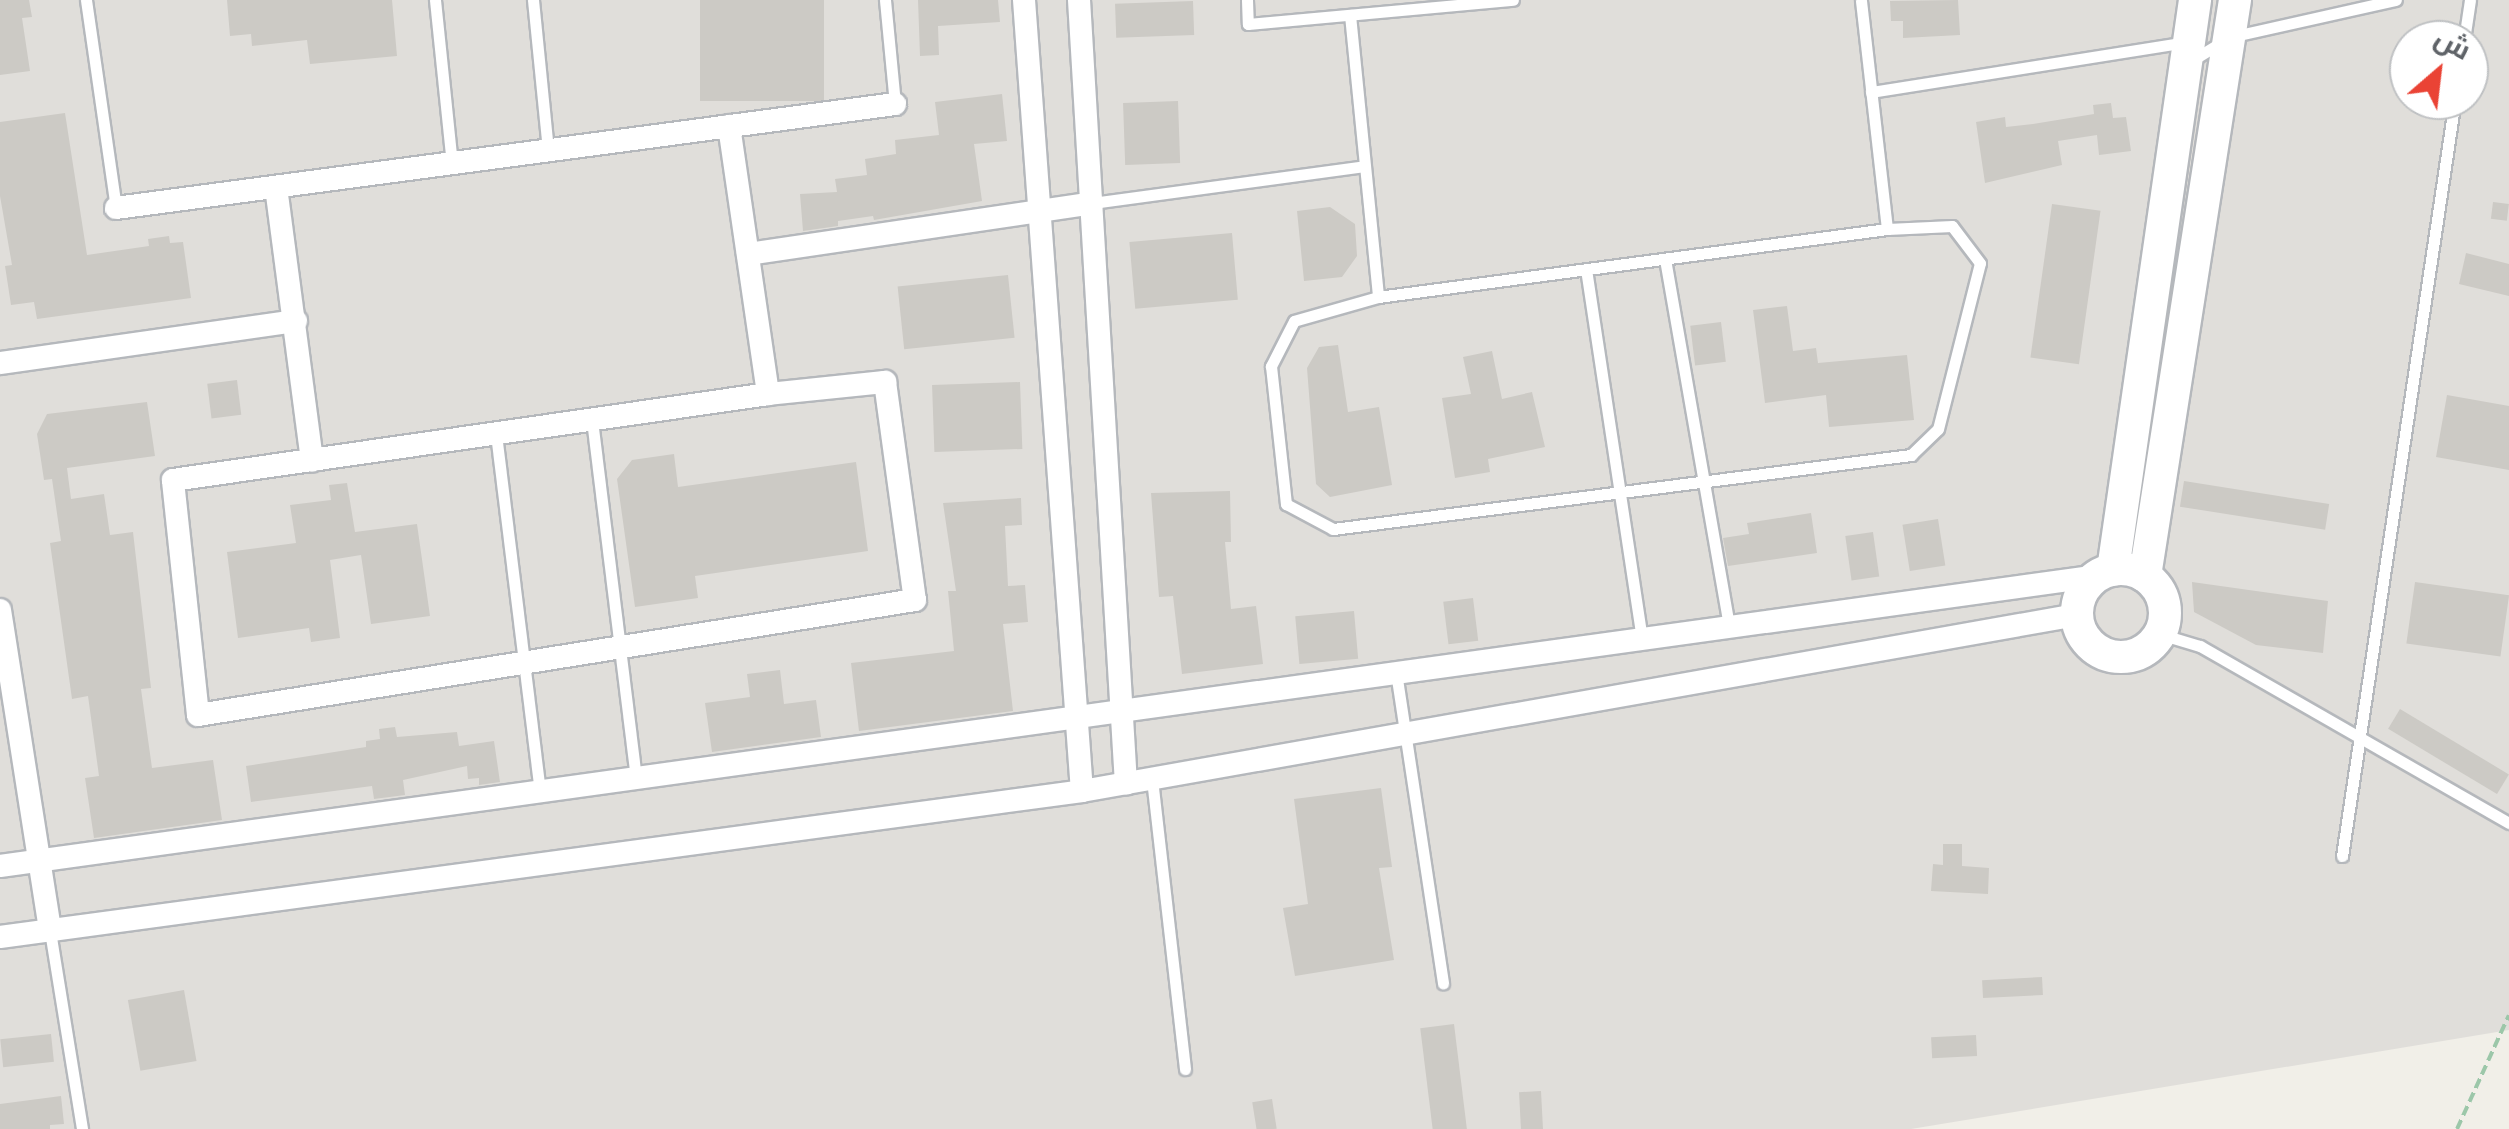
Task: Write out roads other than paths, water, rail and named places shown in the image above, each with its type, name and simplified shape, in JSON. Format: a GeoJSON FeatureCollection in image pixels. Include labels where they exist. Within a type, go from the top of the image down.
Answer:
{"type":"FeatureCollection","features":[{"type":"Feature","properties":{"kind":"street"},"geometry":{"type":"LineString","coordinates":[[1024,0],[1082,791]]}},
{"type":"Feature","properties":{"kind":"street"},"geometry":{"type":"LineString","coordinates":[[1080,0],[1126,784]]}},
{"type":"Feature","properties":{"kind":"street"},"geometry":{"type":"LineString","coordinates":[[0,866],[2118,574],[2163,600],[2160,634],[2138,654],[2114,656],[2088,643],[2076,616],[2078,600],[2118,574],[2235,0]]}},
{"type":"Feature","properties":{"kind":"street"},"geometry":{"type":"LineString","coordinates":[[2118,574],[2191,32]]}},
{"type":"Feature","properties":{"kind":"street"},"geometry":{"type":"LineString","coordinates":[[116,208],[894,104]]}},
{"type":"Feature","properties":{"kind":"street"},"geometry":{"type":"LineString","coordinates":[[729,126],[768,394]]}},
{"type":"Feature","properties":{"kind":"street"},"geometry":{"type":"LineString","coordinates":[[276,187],[312,462]]}},
{"type":"Feature","properties":{"kind":"street"},"geometry":{"type":"LineString","coordinates":[[748,254],[1092,203]]}},
{"type":"Feature","properties":{"kind":"street"},"geometry":{"type":"LineString","coordinates":[[0,363],[296,321]]}},
{"type":"Feature","properties":{"kind":"street"},"geometry":{"type":"LineString","coordinates":[[885,382],[915,600],[198,715],[173,480],[592,420],[768,394],[885,382]]}},
{"type":"Feature","properties":{"kind":"street"},"geometry":{"type":"LineString","coordinates":[[0,610],[50,931]]}},
{"type":"Feature","properties":{"kind":"street"},"geometry":{"type":"LineString","coordinates":[[0,937],[1082,791],[2076,616]]}},
{"type":"Feature","properties":{"kind":"lane"},"geometry":{"type":"LineString","coordinates":[[86,0],[116,208]]}},
{"type":"Feature","properties":{"kind":"lane"},"geometry":{"type":"LineString","coordinates":[[435,0],[452,164]]}},
{"type":"Feature","properties":{"kind":"lane"},"geometry":{"type":"LineString","coordinates":[[533,0],[548,151]]}},
{"type":"Feature","properties":{"kind":"lane"},"geometry":{"type":"LineString","coordinates":[[885,0],[894,104]]}},
{"type":"Feature","properties":{"kind":"lane"},"geometry":{"type":"LineString","coordinates":[[1247,0],[1248,24],[1512,0]]}},
{"type":"Feature","properties":{"kind":"lane"},"geometry":{"type":"LineString","coordinates":[[1860,0],[1887,229]]}},
{"type":"Feature","properties":{"kind":"lane"},"geometry":{"type":"LineString","coordinates":[[1871,92],[2191,32],[2230,37],[2396,0]]}},
{"type":"Feature","properties":{"kind":"lane"},"geometry":{"type":"LineString","coordinates":[[1350,15],[1378,297]]}},
{"type":"Feature","properties":{"kind":"lane"},"geometry":{"type":"LineString","coordinates":[[2191,32],[2230,37]]}},
{"type":"Feature","properties":{"kind":"lane"},"geometry":{"type":"LineString","coordinates":[[2342,856],[2452,120]]}},
{"type":"Feature","properties":{"kind":"lane"},"geometry":{"type":"LineString","coordinates":[[1092,203],[1365,166]]}},
{"type":"Feature","properties":{"kind":"lane"},"geometry":{"type":"LineString","coordinates":[[1952,226],[1980,263],[1938,429],[1911,455],[1333,530],[1286,504],[1271,366],[1294,320],[1378,297],[1665,258],[1887,229],[1952,226]]}},
{"type":"Feature","properties":{"kind":"lane"},"geometry":{"type":"LineString","coordinates":[[1665,258],[1729,626]]}},
{"type":"Feature","properties":{"kind":"lane"},"geometry":{"type":"LineString","coordinates":[[1586,269],[1642,639]]}},
{"type":"Feature","properties":{"kind":"lane"},"geometry":{"type":"LineString","coordinates":[[592,420],[636,777]]}},
{"type":"Feature","properties":{"kind":"lane"},"geometry":{"type":"LineString","coordinates":[[496,434],[540,790]]}},
{"type":"Feature","properties":{"kind":"lane"},"geometry":{"type":"LineString","coordinates":[[2160,634],[2200,646],[2509,823]]}},
{"type":"Feature","properties":{"kind":"lane"},"geometry":{"type":"LineString","coordinates":[[1396,672],[1443,983]]}},
{"type":"Feature","properties":{"kind":"lane"},"geometry":{"type":"LineString","coordinates":[[1152,778],[1184,1069]]}},
{"type":"Feature","properties":{"kind":"lane"},"geometry":{"type":"LineString","coordinates":[[50,931],[82,1129]]}}]}
